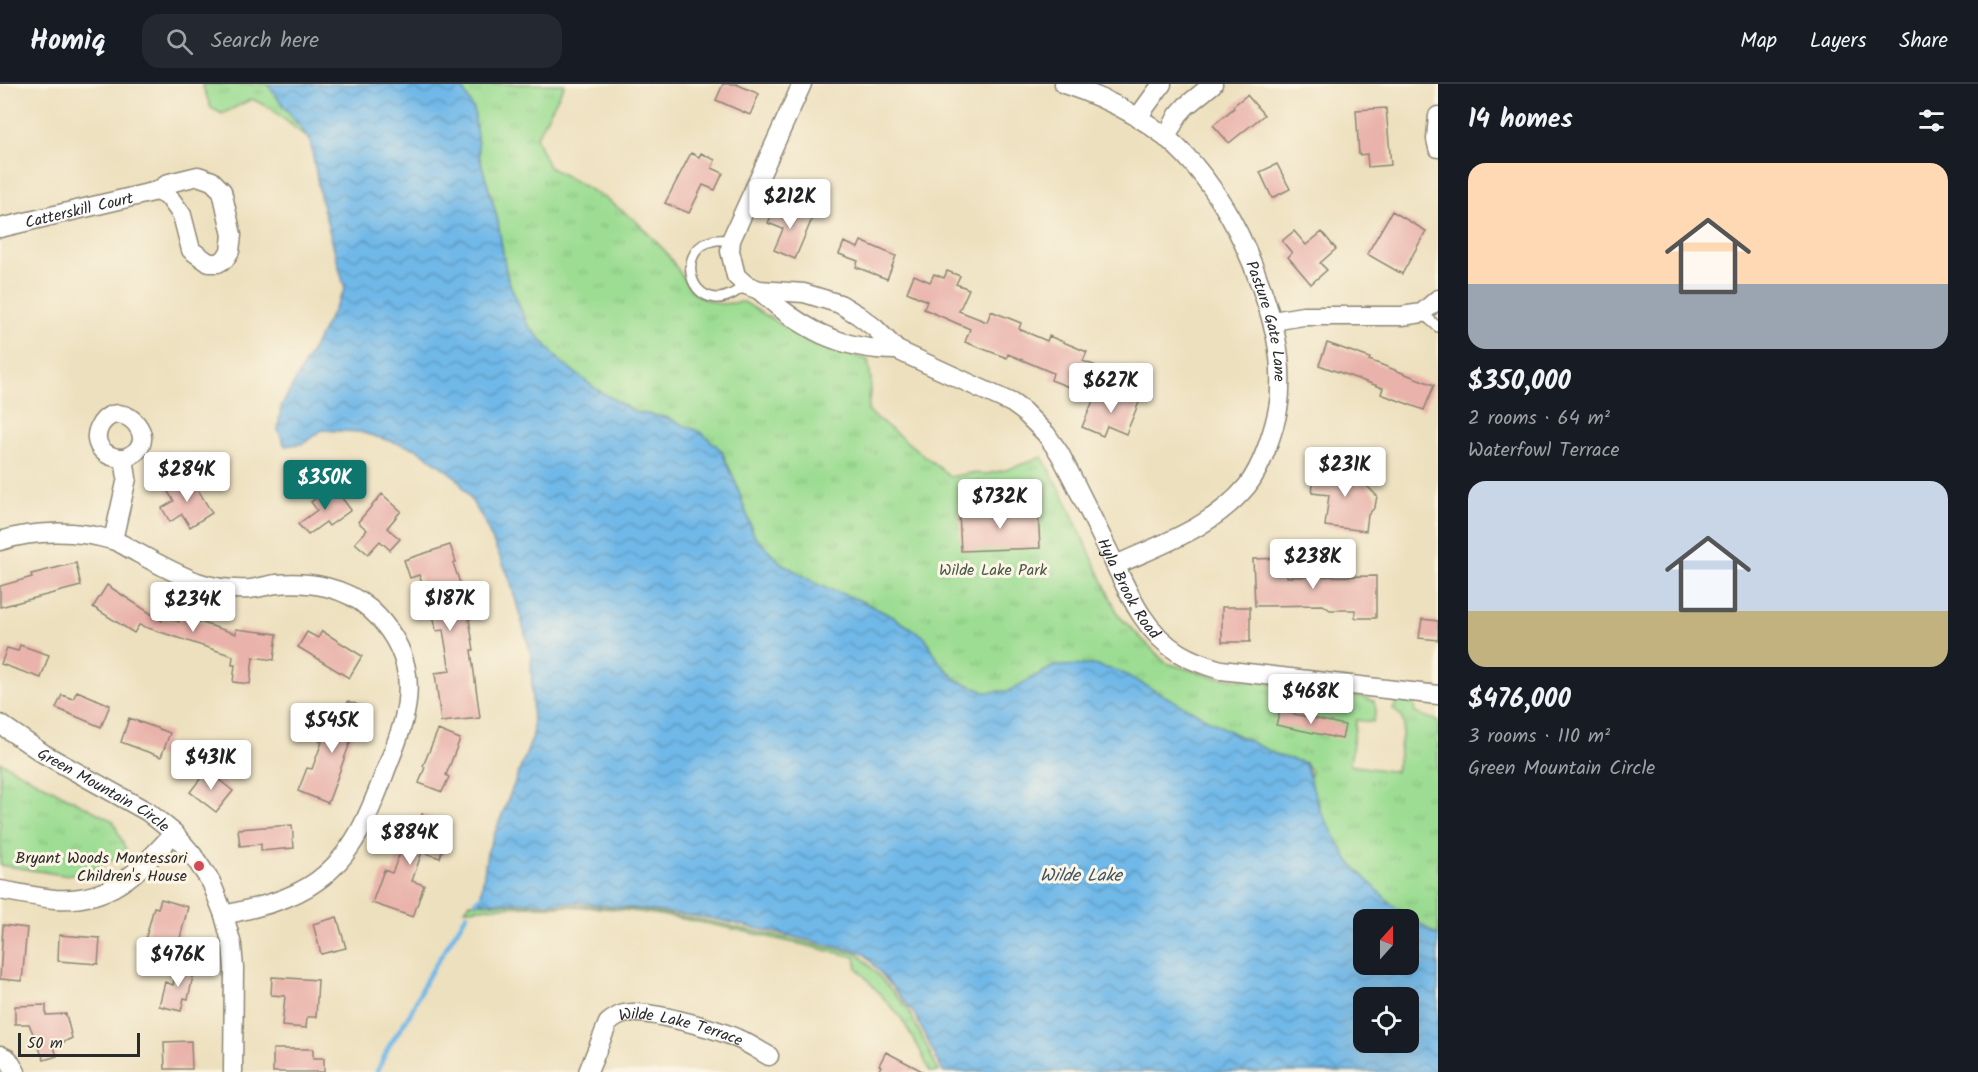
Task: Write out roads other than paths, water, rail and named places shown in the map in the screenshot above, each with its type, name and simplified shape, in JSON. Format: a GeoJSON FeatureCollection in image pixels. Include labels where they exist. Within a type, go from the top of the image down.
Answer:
{"type":"FeatureCollection","features":[{"type":"Feature","properties":{"kind":"street"},"geometry":{"type":"LineString","coordinates":[[731,240],[802,84]]}},
{"type":"Feature","properties":{"kind":"street","name":"Pasture Gate Lane"},"geometry":{"type":"LineString","coordinates":[[1065,84],[1113,102],[1166,138],[1184,153],[1223,203],[1249,254],[1273,321],[1280,368],[1281,390],[1277,414],[1261,462],[1249,484],[1213,517],[1188,532],[1116,565]]}},
{"type":"Feature","properties":{"kind":"street"},"geometry":{"type":"LineString","coordinates":[[1138,117],[1162,84]]}},
{"type":"Feature","properties":{"kind":"street"},"geometry":{"type":"LineString","coordinates":[[1166,138],[1182,111],[1214,84]]}},
{"type":"Feature","properties":{"kind":"street"},"geometry":{"type":"LineString","coordinates":[[1438,116],[1436,139],[1438,148]]}},
{"type":"Feature","properties":{"kind":"street","name":"Catterskill Court"},"geometry":{"type":"LineString","coordinates":[[0,228],[157,191],[169,183],[198,176],[218,184],[222,191],[232,235],[230,251],[225,259],[218,263],[209,263],[191,250],[182,215],[169,197],[157,191]]}},
{"type":"Feature","properties":{"kind":"street","name":"Hyla Brook Road"},"geometry":{"type":"LineString","coordinates":[[731,240],[730,251],[736,276],[794,319],[827,338],[866,348],[897,350]]}},
{"type":"Feature","properties":{"kind":"street","name":"Hyla Brook Road"},"geometry":{"type":"LineString","coordinates":[[753,288],[804,292],[840,304],[858,315],[897,350],[998,395],[1023,411],[1060,454],[1143,618],[1160,638],[1178,653],[1198,663],[1243,674],[1438,694]]}},
{"type":"Feature","properties":{"kind":"street"},"geometry":{"type":"LineString","coordinates":[[1273,321],[1303,316],[1402,316],[1422,313],[1438,299]]}},
{"type":"Feature","properties":{"kind":"street"},"geometry":{"type":"LineString","coordinates":[[113,540],[127,478],[124,458]]}},
{"type":"Feature","properties":{"kind":"street"},"geometry":{"type":"LineString","coordinates":[[0,541],[58,532],[113,540],[172,571],[206,584],[232,589],[252,589],[276,584],[298,583],[324,586],[350,595],[370,609],[388,629],[400,650],[407,673],[408,696],[403,725],[369,815],[358,836],[347,852],[317,881],[270,904],[225,915]]}},
{"type":"Feature","properties":{"kind":"street","name":"Green Mountain Circle"},"geometry":{"type":"LineString","coordinates":[[0,724],[44,754],[148,812],[174,832],[211,882],[225,915],[232,945],[234,968],[233,1072]]}},
{"type":"Feature","properties":{"kind":"street"},"geometry":{"type":"LineString","coordinates":[[0,890],[56,899],[99,895],[128,879],[174,832]]}},
{"type":"Feature","properties":{"kind":"street","name":"Wilde Lake Terrace"},"geometry":{"type":"LineString","coordinates":[[588,1072],[608,1023],[625,1013],[639,1013],[713,1029],[737,1038],[769,1056]]}},
{"type":"Feature","properties":{"kind":"street"},"geometry":{"type":"LineString","coordinates":[[0,1055],[8,1059],[16,1072]]}},
{"type":"Feature","properties":{"kind":"lane"},"geometry":{"type":"LineString","coordinates":[[731,240],[712,241],[697,250],[691,258],[691,278],[697,288],[708,296],[718,298],[753,288]]}},
{"type":"Feature","properties":{"kind":"lane"},"geometry":{"type":"LineString","coordinates":[[1422,313],[1438,327]]}},
{"type":"Feature","properties":{"kind":"water","name":"Wilde Lake"},"geometry":{"type":"Polygon","coordinates":[[[267,84],[460,84],[474,110],[479,155],[497,217],[507,277],[527,324],[560,361],[596,389],[635,412],[668,418],[702,433],[721,450],[735,481],[754,535],[781,563],[819,585],[859,600],[893,617],[925,637],[940,663],[957,680],[985,692],[1009,691],[1054,666],[1094,665],[1119,671],[1279,756],[1305,763],[1320,810],[1349,861],[1398,909],[1353,909],[1353,975],[1419,975],[1419,923],[1438,936],[1438,1072],[943,1072],[914,1013],[864,953],[715,919],[641,909],[579,903],[480,902],[487,853],[533,736],[531,654],[509,577],[482,517],[457,478],[417,449],[360,432],[322,430],[305,443],[285,446],[278,430],[281,407],[345,289],[321,200],[310,140],[267,84]]]}},
{"type":"Feature","properties":{"kind":"waterway"},"geometry":{"type":"LineString","coordinates":[[476,901],[486,893]]}},
{"type":"Feature","properties":{"kind":"waterway"},"geometry":{"type":"LineString","coordinates":[[377,1072],[389,1046],[410,1014],[426,980],[467,914]]}},
{"type":"Feature","properties":{"kind":"place","name":"Bryant Woods Montessori Children's House"},"geometry":{"type":"Point","coordinates":[199,866]}},
{"type":"Feature","properties":{"kind":"park label","name":"Wilde Lake Park"},"geometry":{"type":"Point","coordinates":[993,569]}}]}
